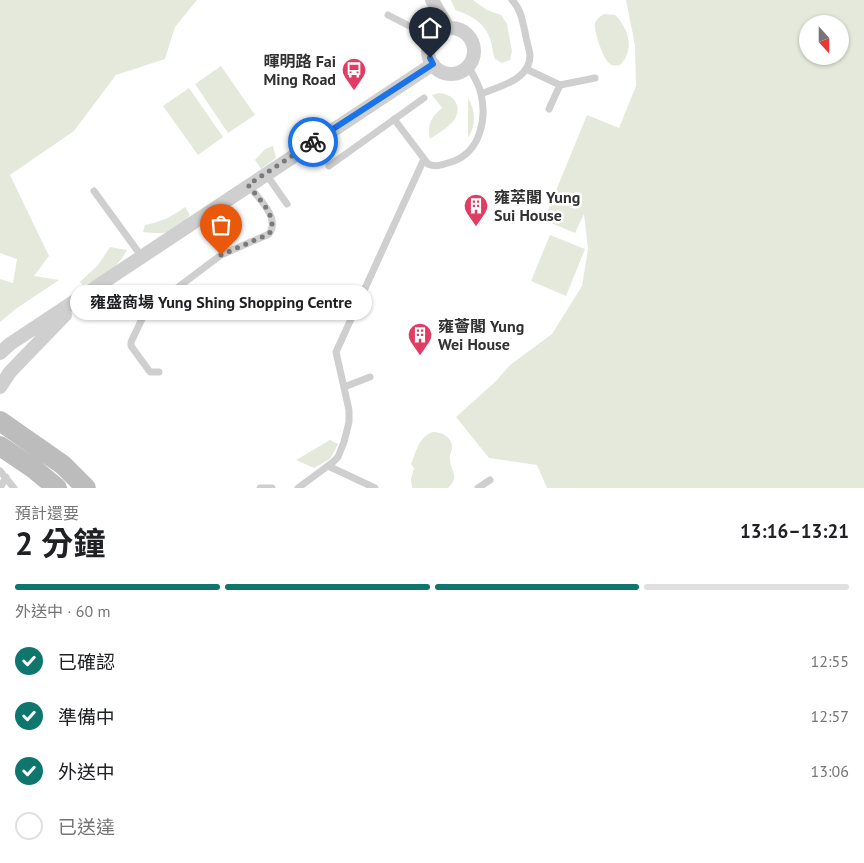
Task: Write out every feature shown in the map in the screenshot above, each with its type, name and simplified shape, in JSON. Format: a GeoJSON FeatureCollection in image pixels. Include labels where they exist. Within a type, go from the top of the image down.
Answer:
{"type":"FeatureCollection","features":[{"type":"Feature","properties":{"kind":"street"},"geometry":{"type":"LineString","coordinates":[[432,0],[448,28]]}},
{"type":"Feature","properties":{"kind":"street"},"geometry":{"type":"LineString","coordinates":[[448,28],[461,30],[472,39],[474,53],[468,66],[457,73],[450,73],[438,68],[433,64],[429,51],[433,38],[442,30],[448,28]]}},
{"type":"Feature","properties":{"kind":"street"},"geometry":{"type":"LineString","coordinates":[[0,353],[10,344],[248,185],[433,64]]}},
{"type":"Feature","properties":{"kind":"street"},"geometry":{"type":"LineString","coordinates":[[0,387],[10,372],[33,347],[87,293]]}},
{"type":"Feature","properties":{"kind":"street"},"geometry":{"type":"LineString","coordinates":[[0,421],[63,465],[86,488]]}},
{"type":"Feature","properties":{"kind":"street"},"geometry":{"type":"LineString","coordinates":[[0,446],[34,469],[56,488]]}},
{"type":"Feature","properties":{"kind":"lane"},"geometry":{"type":"LineString","coordinates":[[481,94],[515,80],[526,69],[530,54],[520,13],[512,0]]}},
{"type":"Feature","properties":{"kind":"lane"},"geometry":{"type":"LineString","coordinates":[[388,15],[433,38]]}},
{"type":"Feature","properties":{"kind":"lane"},"geometry":{"type":"LineString","coordinates":[[394,119],[428,164],[439,166],[458,159],[468,152],[476,143],[480,132],[483,107],[481,94],[468,66]]}},
{"type":"Feature","properties":{"kind":"lane"},"geometry":{"type":"LineString","coordinates":[[526,69],[560,86],[595,78]]}},
{"type":"Feature","properties":{"kind":"lane"},"geometry":{"type":"LineString","coordinates":[[550,109],[560,86]]}},
{"type":"Feature","properties":{"kind":"lane"},"geometry":{"type":"LineString","coordinates":[[328,166],[424,98]]}},
{"type":"Feature","properties":{"kind":"lane"},"geometry":{"type":"LineString","coordinates":[[298,488],[338,457],[344,442],[349,422],[349,410],[336,352],[424,159]]}},
{"type":"Feature","properties":{"kind":"lane"},"geometry":{"type":"LineString","coordinates":[[266,174],[287,204]]}},
{"type":"Feature","properties":{"kind":"lane"},"geometry":{"type":"LineString","coordinates":[[159,372],[150,372],[131,346],[139,325],[149,309],[221,255],[269,234],[272,230],[271,216],[248,185]]}},
{"type":"Feature","properties":{"kind":"lane"},"geometry":{"type":"LineString","coordinates":[[94,191],[142,257]]}},
{"type":"Feature","properties":{"kind":"lane"},"geometry":{"type":"LineString","coordinates":[[344,387],[370,377]]}},
{"type":"Feature","properties":{"kind":"lane"},"geometry":{"type":"LineString","coordinates":[[328,466],[374,488]]}},
{"type":"Feature","properties":{"kind":"lane"},"geometry":{"type":"LineString","coordinates":[[0,488],[3,474]]}},
{"type":"Feature","properties":{"kind":"lane"},"geometry":{"type":"LineString","coordinates":[[3,474],[14,488]]}},
{"type":"Feature","properties":{"kind":"lane"},"geometry":{"type":"LineString","coordinates":[[478,488],[490,480]]}},
{"type":"Feature","properties":{"kind":"lane"},"geometry":{"type":"LineString","coordinates":[[260,488],[272,488]]}},
{"type":"Feature","properties":{"kind":"shaded area"},"geometry":{"type":"Polygon","coordinates":[[[0,0],[197,0],[175,27],[165,59],[116,75],[74,131],[10,175],[49,256],[34,276],[59,280],[17,308],[0,322],[0,279],[13,283],[17,259],[0,253],[0,0]]]}},
{"type":"Feature","properties":{"kind":"shaded area"},"geometry":{"type":"Polygon","coordinates":[[[451,0],[473,0],[487,10],[501,15],[507,24],[512,51],[510,60],[502,63],[495,59],[485,28],[467,14],[455,10],[451,0]]]}},
{"type":"Feature","properties":{"kind":"shaded area"},"geometry":{"type":"Polygon","coordinates":[[[626,0],[864,0],[864,488],[547,488],[537,465],[489,458],[456,417],[496,381],[510,365],[552,334],[582,286],[588,249],[584,214],[575,233],[544,220],[587,115],[619,128],[636,86],[635,45],[626,0]]]}},
{"type":"Feature","properties":{"kind":"shaded area"},"geometry":{"type":"Polygon","coordinates":[[[604,14],[615,15],[627,33],[628,53],[620,65],[611,65],[609,63],[599,44],[595,23],[604,14]]]}},
{"type":"Feature","properties":{"kind":"shaded area"},"geometry":{"type":"Polygon","coordinates":[[[221,66],[255,115],[228,133],[195,84],[221,66]]]}},
{"type":"Feature","properties":{"kind":"shaded area"},"geometry":{"type":"Polygon","coordinates":[[[189,88],[223,137],[198,155],[163,106],[189,88]]]}},
{"type":"Feature","properties":{"kind":"shaded area"},"geometry":{"type":"Polygon","coordinates":[[[439,93],[449,96],[455,101],[458,109],[457,115],[445,129],[430,139],[429,130],[431,122],[442,108],[432,95],[439,93]]]}},
{"type":"Feature","properties":{"kind":"shaded area"},"geometry":{"type":"Polygon","coordinates":[[[468,98],[473,108],[474,118],[468,138],[468,98]]]}},
{"type":"Feature","properties":{"kind":"shaded area"},"geometry":{"type":"Polygon","coordinates":[[[273,146],[276,158],[261,169],[255,160],[265,149],[273,146]]]}},
{"type":"Feature","properties":{"kind":"shaded area"},"geometry":{"type":"Polygon","coordinates":[[[185,207],[190,215],[175,229],[164,233],[143,232],[145,225],[166,219],[185,207]]]}},
{"type":"Feature","properties":{"kind":"shaded area"},"geometry":{"type":"Polygon","coordinates":[[[550,235],[585,249],[566,296],[531,281],[550,235]]]}},
{"type":"Feature","properties":{"kind":"shaded area"},"geometry":{"type":"Polygon","coordinates":[[[110,247],[127,250],[109,272],[83,285],[80,282],[98,265],[110,247]]]}},
{"type":"Feature","properties":{"kind":"shaded area"},"geometry":{"type":"Polygon","coordinates":[[[433,432],[443,434],[452,443],[450,463],[454,480],[448,488],[412,488],[411,479],[414,468],[411,464],[416,450],[424,437],[433,432]]]}},
{"type":"Feature","properties":{"kind":"shaded area"},"geometry":{"type":"Polygon","coordinates":[[[330,440],[338,444],[330,459],[314,468],[296,460],[330,440]]]}},
{"type":"Feature","properties":{"kind":"way so far"},"geometry":{"type":"LineString","coordinates":[[221,255],[269,234],[273,223],[271,216],[248,185],[313,142]]}},
{"type":"Feature","properties":{"kind":"place","name":"暉明路 Fai Ming Road"},"geometry":{"type":"Point","coordinates":[354,91]}},
{"type":"Feature","properties":{"kind":"place","name":"雍萃閣 Yung Sui House"},"geometry":{"type":"Point","coordinates":[476,227]}},
{"type":"Feature","properties":{"kind":"place","name":"雍盛商場 Yung Shing Shopping Centre"},"geometry":{"type":"Point","coordinates":[221,255]}},
{"type":"Feature","properties":{"kind":"place","name":"雍薈閣 Yung Wei House"},"geometry":{"type":"Point","coordinates":[420,356]}},
{"type":"Feature","properties":{"kind":"route"},"geometry":{"type":"LineString","coordinates":[[313,142],[433,64],[430,58]]}}]}
